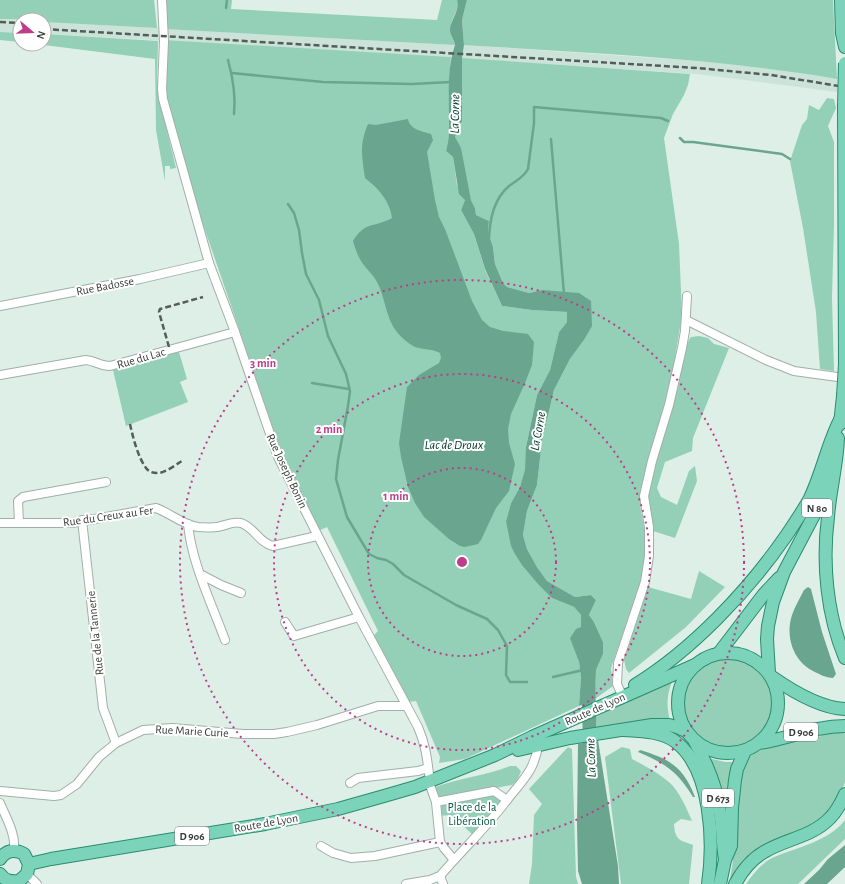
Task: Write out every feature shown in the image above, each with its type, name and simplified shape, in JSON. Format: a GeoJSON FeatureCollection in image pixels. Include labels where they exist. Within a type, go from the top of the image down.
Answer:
{"type":"FeatureCollection","features":[{"type":"Feature","properties":{"kind":"main road"},"geometry":{"type":"LineString","coordinates":[[841,0],[842,33],[845,48]]}},
{"type":"Feature","properties":{"kind":"main road","name":"N 80"},"geometry":{"type":"LineString","coordinates":[[770,675],[767,639],[773,602],[784,572],[804,536],[822,496],[832,467],[842,416],[845,364],[845,63]]}},
{"type":"Feature","properties":{"kind":"main road"},"geometry":{"type":"LineString","coordinates":[[535,741],[546,727],[622,692],[637,684],[663,666],[702,632],[744,590],[768,561],[790,530],[809,499],[820,474],[836,426],[842,416]]}},
{"type":"Feature","properties":{"kind":"main road"},"geometry":{"type":"LineString","coordinates":[[838,438],[837,460],[828,517],[826,560],[827,582],[834,626],[845,658]]}},
{"type":"Feature","properties":{"kind":"main road","name":"N 80"},"geometry":{"type":"LineString","coordinates":[[719,653],[764,594],[784,572]]}},
{"type":"Feature","properties":{"kind":"main road"},"geometry":{"type":"LineString","coordinates":[[719,653],[736,653],[752,658],[761,664],[770,675],[776,687],[778,708],[772,728],[759,743],[745,751],[724,753],[703,747],[694,741],[686,731],[678,712],[679,691],[682,681],[688,672],[706,657],[719,653]]}},
{"type":"Feature","properties":{"kind":"main road","name":"Route de Lyon"},"geometry":{"type":"LineString","coordinates":[[5,880],[19,881],[28,869],[50,859],[265,824],[338,809],[414,786],[535,741],[566,722],[695,665]]}},
{"type":"Feature","properties":{"kind":"main road"},"geometry":{"type":"LineString","coordinates":[[770,675],[801,696],[845,710]]}},
{"type":"Feature","properties":{"kind":"main road","name":"Route de Lyon"},"geometry":{"type":"LineString","coordinates":[[535,741],[570,738],[652,725],[669,725],[686,731]]}},
{"type":"Feature","properties":{"kind":"main road","name":"D 906"},"geometry":{"type":"LineString","coordinates":[[759,743],[770,742],[812,729],[845,726]]}},
{"type":"Feature","properties":{"kind":"main road"},"geometry":{"type":"LineString","coordinates":[[623,730],[642,731],[665,736],[675,741],[684,750],[692,762],[700,778],[709,817],[712,840],[708,884]]}},
{"type":"Feature","properties":{"kind":"main road","name":"D 673"},"geometry":{"type":"LineString","coordinates":[[694,741],[710,774],[718,798],[725,860]]}},
{"type":"Feature","properties":{"kind":"main road","name":"D 673"},"geometry":{"type":"LineString","coordinates":[[720,884],[725,860],[731,846],[732,808],[735,780],[745,751]]}},
{"type":"Feature","properties":{"kind":"main road"},"geometry":{"type":"LineString","coordinates":[[736,884],[747,866],[764,851],[803,835],[825,823],[836,812],[845,794]]}},
{"type":"Feature","properties":{"kind":"main road"},"geometry":{"type":"LineString","coordinates":[[0,859],[4,854],[14,850],[19,851],[24,854],[28,869]]}},
{"type":"Feature","properties":{"kind":"street","name":"Rue Joseph Bonin"},"geometry":{"type":"LineString","coordinates":[[162,0],[164,41],[163,99],[209,263],[235,332],[278,457],[317,536],[423,738],[429,771],[358,778],[350,783]]}},
{"type":"Feature","properties":{"kind":"street","name":"Rue Badosse"},"geometry":{"type":"LineString","coordinates":[[0,306],[140,279],[209,263]]}},
{"type":"Feature","properties":{"kind":"street"},"geometry":{"type":"LineString","coordinates":[[622,692],[617,684],[618,663],[645,582],[649,556],[649,527],[644,496],[682,348],[686,320],[687,296]]}},
{"type":"Feature","properties":{"kind":"street"},"geometry":{"type":"LineString","coordinates":[[686,320],[766,360],[794,371],[845,378]]}},
{"type":"Feature","properties":{"kind":"street","name":"Rue du Lac"},"geometry":{"type":"LineString","coordinates":[[0,375],[86,360],[91,360],[104,366],[110,366],[235,332]]}},
{"type":"Feature","properties":{"kind":"street"},"geometry":{"type":"LineString","coordinates":[[19,523],[18,501],[23,497],[106,482]]}},
{"type":"Feature","properties":{"kind":"street","name":"Rue du Creux au Fer"},"geometry":{"type":"LineString","coordinates":[[0,523],[58,523],[156,508],[188,524],[196,526],[218,527],[233,522],[241,523],[247,526],[268,545],[273,546],[317,536]]}},
{"type":"Feature","properties":{"kind":"street","name":"Rue de la Tannerie"},"geometry":{"type":"LineString","coordinates":[[82,520],[103,708],[116,743]]}},
{"type":"Feature","properties":{"kind":"street"},"geometry":{"type":"LineString","coordinates":[[188,524],[190,541],[200,574],[225,640]]}},
{"type":"Feature","properties":{"kind":"street"},"geometry":{"type":"LineString","coordinates":[[200,574],[225,587],[241,593]]}},
{"type":"Feature","properties":{"kind":"street"},"geometry":{"type":"LineString","coordinates":[[285,622],[294,636],[359,617]]}},
{"type":"Feature","properties":{"kind":"street","name":"Rue Marie Curie"},"geometry":{"type":"LineString","coordinates":[[0,791],[54,796],[61,795],[77,784],[99,757],[116,743],[143,730],[156,728],[202,729],[256,734],[287,732],[317,725],[378,706],[406,706]]}},
{"type":"Feature","properties":{"kind":"street"},"geometry":{"type":"LineString","coordinates":[[406,884],[430,880],[441,880],[454,860],[501,810],[507,800],[530,772],[536,758],[535,741]]}},
{"type":"Feature","properties":{"kind":"street"},"geometry":{"type":"LineString","coordinates":[[431,788],[436,802],[440,842],[454,860]]}},
{"type":"Feature","properties":{"kind":"street"},"geometry":{"type":"LineString","coordinates":[[436,802],[494,791],[507,800]]}},
{"type":"Feature","properties":{"kind":"street"},"geometry":{"type":"LineString","coordinates":[[0,803],[13,834],[15,843],[14,850]]}},
{"type":"Feature","properties":{"kind":"street"},"geometry":{"type":"LineString","coordinates":[[321,846],[333,853],[351,858],[375,856],[440,842]]}},
{"type":"Feature","properties":{"kind":"street"},"geometry":{"type":"LineString","coordinates":[[28,869],[37,884]]}},
{"type":"Feature","properties":{"kind":"shaded area"},"geometry":{"type":"Polygon","coordinates":[[[0,19],[12,20],[12,33],[0,32],[0,19]]]}},
{"type":"Feature","properties":{"kind":"shaded area"},"geometry":{"type":"Polygon","coordinates":[[[52,22],[157,28],[164,25],[165,29],[455,45],[451,57],[52,34],[52,22]]]}},
{"type":"Feature","properties":{"kind":"shaded area"},"geometry":{"type":"Polygon","coordinates":[[[464,45],[696,61],[781,69],[837,79],[837,92],[697,74],[466,59],[462,58],[464,45]]]}},
{"type":"Feature","properties":{"kind":"green space"},"geometry":{"type":"Polygon","coordinates":[[[0,0],[154,0],[157,28],[52,22],[52,12],[12,12],[12,19],[0,19],[0,0]]]}},
{"type":"Feature","properties":{"kind":"green space"},"geometry":{"type":"Polygon","coordinates":[[[162,0],[232,0],[231,9],[437,20],[442,0],[457,0],[457,10],[451,27],[455,45],[165,29],[162,0]]]}},
{"type":"Feature","properties":{"kind":"green space"},"geometry":{"type":"Polygon","coordinates":[[[467,0],[833,0],[837,79],[698,61],[464,45],[462,20],[467,0]]]}},
{"type":"Feature","properties":{"kind":"green space"},"geometry":{"type":"Polygon","coordinates":[[[0,32],[12,33],[12,41],[0,40],[0,32]]]}},
{"type":"Feature","properties":{"kind":"green space"},"geometry":{"type":"Polygon","coordinates":[[[52,34],[158,41],[157,77],[159,98],[176,168],[170,169],[170,166],[165,166],[165,181],[156,130],[155,59],[52,46],[52,34]]]}},
{"type":"Feature","properties":{"kind":"green space"},"geometry":{"type":"Polygon","coordinates":[[[163,40],[451,57],[449,81],[450,140],[446,151],[453,157],[457,185],[465,200],[461,210],[474,234],[485,270],[502,306],[532,310],[567,312],[567,322],[559,332],[550,370],[537,395],[526,447],[526,470],[520,487],[511,503],[506,521],[552,598],[574,607],[581,615],[581,627],[571,638],[579,662],[581,677],[579,706],[465,759],[439,763],[440,757],[416,701],[409,702],[373,636],[378,631],[327,527],[318,531],[280,448],[183,166],[164,91],[163,40]]]}},
{"type":"Feature","properties":{"kind":"green space"},"geometry":{"type":"Polygon","coordinates":[[[462,58],[690,74],[684,95],[673,114],[664,138],[679,244],[682,315],[672,376],[646,472],[640,505],[645,533],[645,562],[640,584],[611,668],[613,686],[595,699],[596,670],[603,654],[603,642],[594,622],[589,615],[596,600],[591,595],[575,597],[547,581],[527,549],[523,535],[527,511],[537,485],[542,441],[554,390],[570,359],[584,340],[591,326],[542,290],[529,293],[507,287],[503,283],[495,264],[493,247],[488,232],[489,221],[476,215],[455,137],[462,121],[462,58]]]}},
{"type":"Feature","properties":{"kind":"green space"},"geometry":{"type":"Polygon","coordinates":[[[827,98],[834,99],[836,108],[828,126],[834,142],[832,298],[834,371],[820,369],[816,312],[803,228],[790,161],[802,125],[807,119],[809,105],[819,110],[827,98]]]}},
{"type":"Feature","properties":{"kind":"green space"},"geometry":{"type":"Polygon","coordinates":[[[699,336],[708,338],[714,344],[729,348],[693,438],[692,451],[665,462],[657,488],[661,497],[677,505],[689,471],[695,466],[697,481],[675,538],[653,531],[649,488],[678,387],[682,361],[686,348],[691,337],[699,336]]]}},
{"type":"Feature","properties":{"kind":"green space"},"geometry":{"type":"Polygon","coordinates":[[[179,352],[187,379],[180,382],[188,402],[126,426],[113,370],[179,352]]]}},
{"type":"Feature","properties":{"kind":"green space"},"geometry":{"type":"Polygon","coordinates":[[[699,571],[725,587],[686,627],[629,673],[626,669],[624,660],[648,587],[691,599],[699,571]]]}},
{"type":"Feature","properties":{"kind":"green space"},"geometry":{"type":"Polygon","coordinates":[[[727,658],[744,662],[759,672],[769,687],[773,704],[769,721],[759,736],[744,746],[727,750],[710,746],[695,736],[685,721],[681,704],[685,687],[695,672],[710,662],[727,658]]]}},
{"type":"Feature","properties":{"kind":"green space"},"geometry":{"type":"Polygon","coordinates":[[[673,678],[668,699],[670,721],[604,728],[597,727],[596,717],[673,678]]]}},
{"type":"Feature","properties":{"kind":"green space"},"geometry":{"type":"Polygon","coordinates":[[[827,731],[843,732],[845,734],[845,782],[840,796],[824,818],[805,830],[760,849],[732,882],[730,879],[740,781],[744,764],[753,754],[766,748],[802,739],[812,739],[819,737],[827,731]]]}},
{"type":"Feature","properties":{"kind":"green space"},"geometry":{"type":"Polygon","coordinates":[[[568,747],[572,749],[576,877],[578,884],[529,884],[532,864],[534,815],[542,804],[529,789],[568,747]]]}},
{"type":"Feature","properties":{"kind":"green space"},"geometry":{"type":"Polygon","coordinates":[[[622,747],[630,749],[632,759],[666,779],[680,795],[692,821],[681,819],[674,824],[675,833],[679,839],[693,845],[689,884],[621,884],[605,757],[622,747]]]}},
{"type":"Feature","properties":{"kind":"green space"},"geometry":{"type":"Polygon","coordinates":[[[708,758],[725,762],[735,762],[728,805],[723,805],[708,758]]]}},
{"type":"Feature","properties":{"kind":"green space"},"geometry":{"type":"Polygon","coordinates":[[[510,766],[516,766],[521,771],[517,781],[512,785],[437,799],[433,788],[510,766]]]}},
{"type":"Feature","properties":{"kind":"green space","name":"Place de la Libération"},"geometry":{"type":"Polygon","coordinates":[[[495,794],[502,800],[502,805],[474,836],[454,817],[450,821],[449,815],[440,816],[440,805],[495,794]]]}},
{"type":"Feature","properties":{"kind":"green space"},"geometry":{"type":"Polygon","coordinates":[[[845,820],[845,839],[798,884],[746,884],[758,869],[768,860],[821,839],[830,834],[845,820]]]}},
{"type":"Feature","properties":{"kind":"water"},"geometry":{"type":"Polygon","coordinates":[[[457,0],[467,0],[462,20],[464,45],[462,58],[462,121],[455,137],[461,148],[471,200],[475,208],[476,215],[489,221],[488,232],[493,247],[495,264],[503,283],[507,287],[529,293],[542,290],[579,293],[591,301],[592,326],[570,359],[554,390],[542,441],[537,485],[527,511],[523,535],[527,549],[547,581],[575,597],[591,595],[596,600],[589,615],[594,622],[603,642],[603,654],[596,670],[595,699],[579,706],[581,677],[579,662],[570,638],[576,629],[581,627],[581,615],[574,607],[552,598],[522,565],[511,546],[506,521],[511,503],[520,487],[525,470],[526,447],[537,395],[550,370],[559,332],[567,322],[567,312],[532,310],[502,306],[485,269],[474,234],[461,210],[465,200],[459,194],[453,157],[446,151],[449,134],[450,72],[452,54],[455,45],[450,29],[458,4],[457,0]]]}},
{"type":"Feature","properties":{"kind":"water","name":"Lac de Droux"},"geometry":{"type":"Polygon","coordinates":[[[408,119],[411,126],[414,128],[431,134],[433,140],[427,152],[439,217],[472,301],[482,320],[490,327],[503,331],[528,334],[534,342],[532,365],[511,414],[508,429],[509,443],[515,464],[509,491],[496,508],[478,544],[465,547],[460,546],[449,539],[424,517],[415,503],[408,487],[399,443],[407,387],[419,375],[439,363],[441,358],[440,353],[413,346],[404,340],[398,333],[390,319],[377,282],[361,261],[353,241],[362,230],[392,218],[389,206],[383,195],[365,178],[362,145],[368,124],[376,125],[408,119]]]}},
{"type":"Feature","properties":{"kind":"water"},"geometry":{"type":"Polygon","coordinates":[[[808,587],[811,589],[822,632],[836,674],[833,678],[823,676],[806,667],[800,661],[792,647],[790,639],[790,623],[792,615],[804,590],[808,587]]]}},
{"type":"Feature","properties":{"kind":"water"},"geometry":{"type":"Polygon","coordinates":[[[598,740],[618,866],[619,884],[582,884],[578,871],[578,744],[598,740]]]}},
{"type":"Feature","properties":{"kind":"water"},"geometry":{"type":"Polygon","coordinates":[[[640,750],[659,757],[674,765],[685,778],[695,797],[693,797],[676,774],[656,760],[638,752],[640,750]]]}},
{"type":"Feature","properties":{"kind":"water"},"geometry":{"type":"Polygon","coordinates":[[[845,845],[845,867],[827,884],[804,884],[828,859],[845,845]]]}},
{"type":"Feature","properties":{"kind":"waterway"},"geometry":{"type":"LineString","coordinates":[[226,8],[227,0]]}},
{"type":"Feature","properties":{"kind":"waterway"},"geometry":{"type":"LineString","coordinates":[[228,60],[234,87],[234,114]]}},
{"type":"Feature","properties":{"kind":"waterway"},"geometry":{"type":"LineString","coordinates":[[232,73],[323,82],[412,84],[451,82]]}},
{"type":"Feature","properties":{"kind":"waterway"},"geometry":{"type":"LineString","coordinates":[[489,238],[490,223],[496,203],[504,191],[522,177],[528,169],[534,123],[534,107],[661,118],[668,121]]}},
{"type":"Feature","properties":{"kind":"waterway"},"geometry":{"type":"LineString","coordinates":[[680,138],[684,142],[782,154],[790,159]]}},
{"type":"Feature","properties":{"kind":"waterway"},"geometry":{"type":"LineString","coordinates":[[551,139],[564,294]]}},
{"type":"Feature","properties":{"kind":"waterway"},"geometry":{"type":"LineString","coordinates":[[288,204],[294,213],[299,230],[306,274],[319,300],[328,336],[346,374],[350,391],[336,479],[347,517],[369,554],[386,560],[393,564],[404,575],[456,605],[487,619],[498,630],[507,646],[506,675],[510,682],[527,682]]}},
{"type":"Feature","properties":{"kind":"waterway"},"geometry":{"type":"LineString","coordinates":[[312,383],[349,389]]}},
{"type":"Feature","properties":{"kind":"waterway"},"geometry":{"type":"LineString","coordinates":[[553,677],[583,670]]}},
{"type":"Feature","properties":{"kind":"waterway","name":"La Corne"},"geometry":{"type":"LineString","coordinates":[[588,682],[590,740]]}},
{"type":"Feature","properties":{"kind":"railway"},"geometry":{"type":"LineString","coordinates":[[0,22],[12,23]]}},
{"type":"Feature","properties":{"kind":"railway"},"geometry":{"type":"LineString","coordinates":[[52,29],[697,68],[771,75],[845,87]]}},
{"type":"Feature","properties":{"kind":"railway"},"geometry":{"type":"LineString","coordinates":[[169,347],[159,312],[160,309],[203,297]]}},
{"type":"Feature","properties":{"kind":"railway"},"geometry":{"type":"LineString","coordinates":[[130,424],[138,453],[143,464],[148,470],[154,473],[160,473],[182,461]]}}]}
